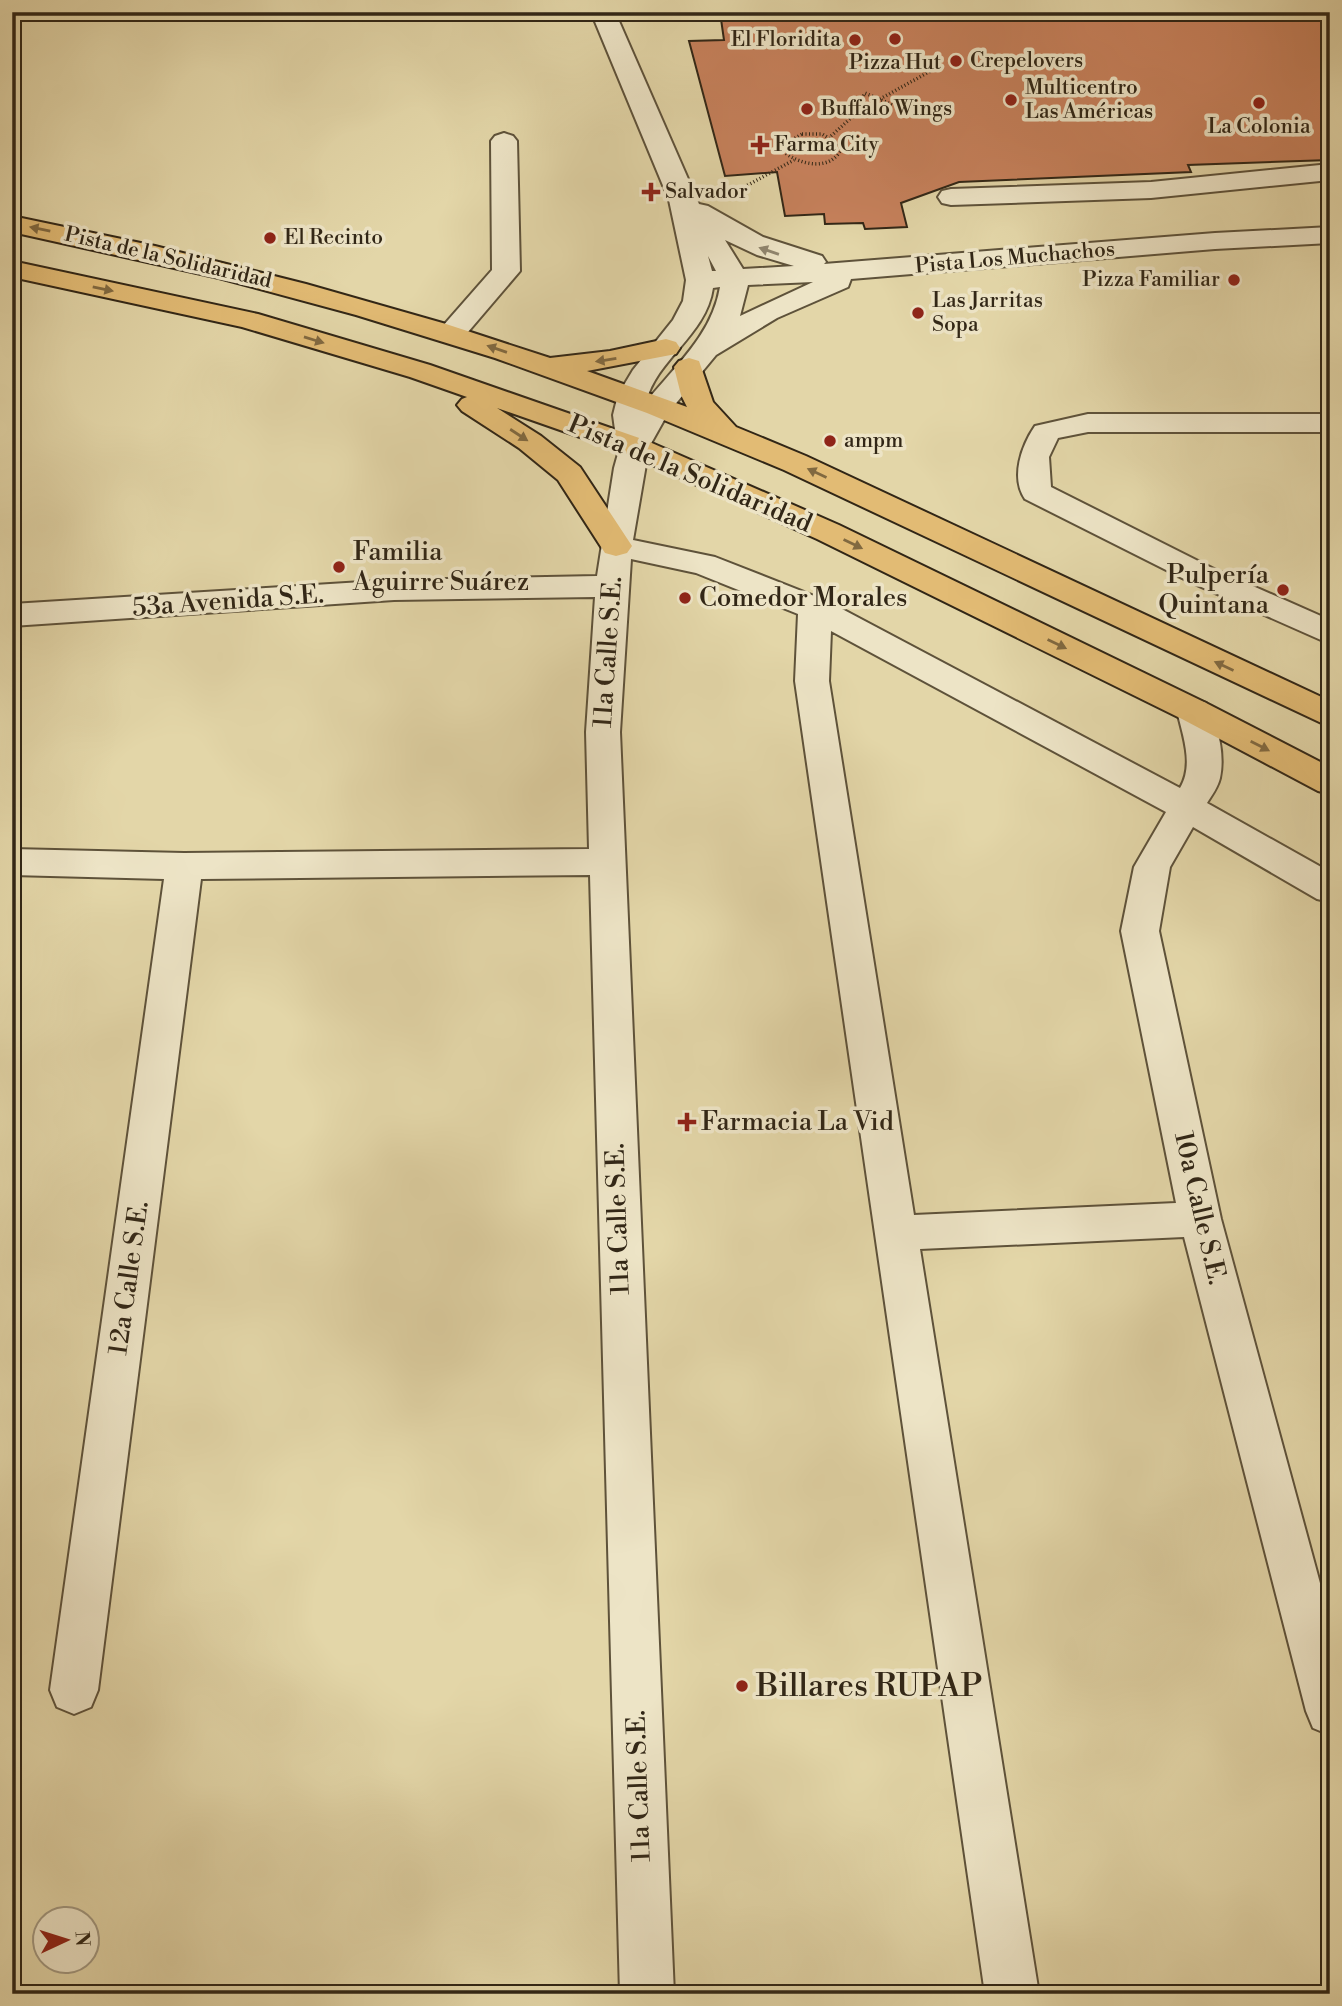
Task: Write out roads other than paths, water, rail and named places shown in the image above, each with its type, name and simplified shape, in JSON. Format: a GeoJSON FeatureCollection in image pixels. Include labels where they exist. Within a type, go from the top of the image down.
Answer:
{"type":"FeatureCollection","features":[{"type":"Feature","properties":{"kind":"main road","name":"Pista de la Solidaridad"},"geometry":{"type":"LineString","coordinates":[[12,224],[288,286],[452,333],[659,406],[723,430],[1330,715]]}},
{"type":"Feature","properties":{"kind":"main road","name":"Pista de la Solidaridad"},"geometry":{"type":"LineString","coordinates":[[12,270],[248,320],[420,371],[634,446],[828,532],[1194,711],[1330,782]]}},
{"type":"Feature","properties":{"kind":"main road"},"geometry":{"type":"LineString","coordinates":[[544,366],[610,360],[666,348]]}},
{"type":"Feature","properties":{"kind":"main road"},"geometry":{"type":"LineString","coordinates":[[696,358],[694,395],[704,414],[723,430]]}},
{"type":"Feature","properties":{"kind":"main road"},"geometry":{"type":"LineString","coordinates":[[420,371],[530,442],[569,474],[614,566]]}},
{"type":"Feature","properties":{"kind":"street"},"geometry":{"type":"LineString","coordinates":[[603,12],[682,200],[701,280],[694,310],[630,396]]}},
{"type":"Feature","properties":{"kind":"street"},"geometry":{"type":"LineString","coordinates":[[452,333],[506,271],[504,141]]}},
{"type":"Feature","properties":{"kind":"street"},"geometry":{"type":"LineString","coordinates":[[951,197],[1152,190],[1330,172]]}},
{"type":"Feature","properties":{"kind":"street"},"geometry":{"type":"LineString","coordinates":[[1152,190],[1165,216],[1173,245]]}},
{"type":"Feature","properties":{"kind":"street"},"geometry":{"type":"LineString","coordinates":[[682,200],[726,231],[762,249],[817,263],[884,270]]}},
{"type":"Feature","properties":{"kind":"street"},"geometry":{"type":"LineString","coordinates":[[682,200],[733,277]]}},
{"type":"Feature","properties":{"kind":"street","name":"Pista Los Muchachos"},"geometry":{"type":"LineString","coordinates":[[701,280],[884,270],[1173,245],[1330,235]]}},
{"type":"Feature","properties":{"kind":"street"},"geometry":{"type":"LineString","coordinates":[[696,358],[792,300],[833,282],[884,270]]}},
{"type":"Feature","properties":{"kind":"street","name":"11a Calle S.E."},"geometry":{"type":"LineString","coordinates":[[647,1994],[605,862],[603,732],[614,566],[634,446],[659,406],[726,315],[734,288],[733,277]]}},
{"type":"Feature","properties":{"kind":"street","name":"11a Calle S.E."},"geometry":{"type":"LineString","coordinates":[[630,396],[628,422],[634,446]]}},
{"type":"Feature","properties":{"kind":"street"},"geometry":{"type":"LineString","coordinates":[[1330,423],[1088,423],[1046,432],[1034,457],[1036,492],[1201,575],[1330,633]]}},
{"type":"Feature","properties":{"kind":"street","name":"53a Avenida S.E."},"geometry":{"type":"LineString","coordinates":[[12,615],[394,590],[614,566],[704,564],[815,609],[1188,808],[1330,888]]}},
{"type":"Feature","properties":{"kind":"street"},"geometry":{"type":"LineString","coordinates":[[815,609],[812,681],[1012,1994]]}},
{"type":"Feature","properties":{"kind":"street","name":"10a Calle S.E."},"geometry":{"type":"LineString","coordinates":[[1194,711],[1205,758],[1202,781],[1152,867],[1139,931],[1200,1219],[1330,1711]]}},
{"type":"Feature","properties":{"kind":"street"},"geometry":{"type":"LineString","coordinates":[[12,862],[184,866],[605,862]]}},
{"type":"Feature","properties":{"kind":"street","name":"12a Calle S.E."},"geometry":{"type":"LineString","coordinates":[[75,1690],[184,866]]}},
{"type":"Feature","properties":{"kind":"street"},"geometry":{"type":"LineString","coordinates":[[896,1233],[1200,1219]]}},
{"type":"Feature","properties":{"kind":"place","name":"Pizza Hut"},"geometry":{"type":"Point","coordinates":[895,39]}},
{"type":"Feature","properties":{"kind":"place","name":"El Floridita"},"geometry":{"type":"Point","coordinates":[855,40]}},
{"type":"Feature","properties":{"kind":"place","name":"Crepelovers"},"geometry":{"type":"Point","coordinates":[956,61]}},
{"type":"Feature","properties":{"kind":"place","name":"Multicentro Las Américas"},"geometry":{"type":"Point","coordinates":[1011,100]}},
{"type":"Feature","properties":{"kind":"place","name":"La Colonia"},"geometry":{"type":"Point","coordinates":[1259,103]}},
{"type":"Feature","properties":{"kind":"place","name":"Buffalo Wings"},"geometry":{"type":"Point","coordinates":[807,109]}},
{"type":"Feature","properties":{"kind":"place","name":"Farma City"},"geometry":{"type":"Point","coordinates":[760,145]}},
{"type":"Feature","properties":{"kind":"place","name":"Salvador"},"geometry":{"type":"Point","coordinates":[651,192]}},
{"type":"Feature","properties":{"kind":"place","name":"El Recinto"},"geometry":{"type":"Point","coordinates":[270,238]}},
{"type":"Feature","properties":{"kind":"place","name":"Pizza Familiar"},"geometry":{"type":"Point","coordinates":[1234,280]}},
{"type":"Feature","properties":{"kind":"place","name":"Las Jarritas Sopa"},"geometry":{"type":"Point","coordinates":[918,313]}},
{"type":"Feature","properties":{"kind":"place","name":"ampm"},"geometry":{"type":"Point","coordinates":[830,441]}},
{"type":"Feature","properties":{"kind":"place","name":"Familia Aguirre Suárez"},"geometry":{"type":"Point","coordinates":[339,567]}},
{"type":"Feature","properties":{"kind":"place","name":"Pulpería Quintana"},"geometry":{"type":"Point","coordinates":[1283,590]}},
{"type":"Feature","properties":{"kind":"place","name":"Comedor Morales"},"geometry":{"type":"Point","coordinates":[685,598]}},
{"type":"Feature","properties":{"kind":"place","name":"Farmacia La Vid"},"geometry":{"type":"Point","coordinates":[687,1122]}},
{"type":"Feature","properties":{"kind":"place","name":"Billares RUPAP"},"geometry":{"type":"Point","coordinates":[742,1686]}}]}
